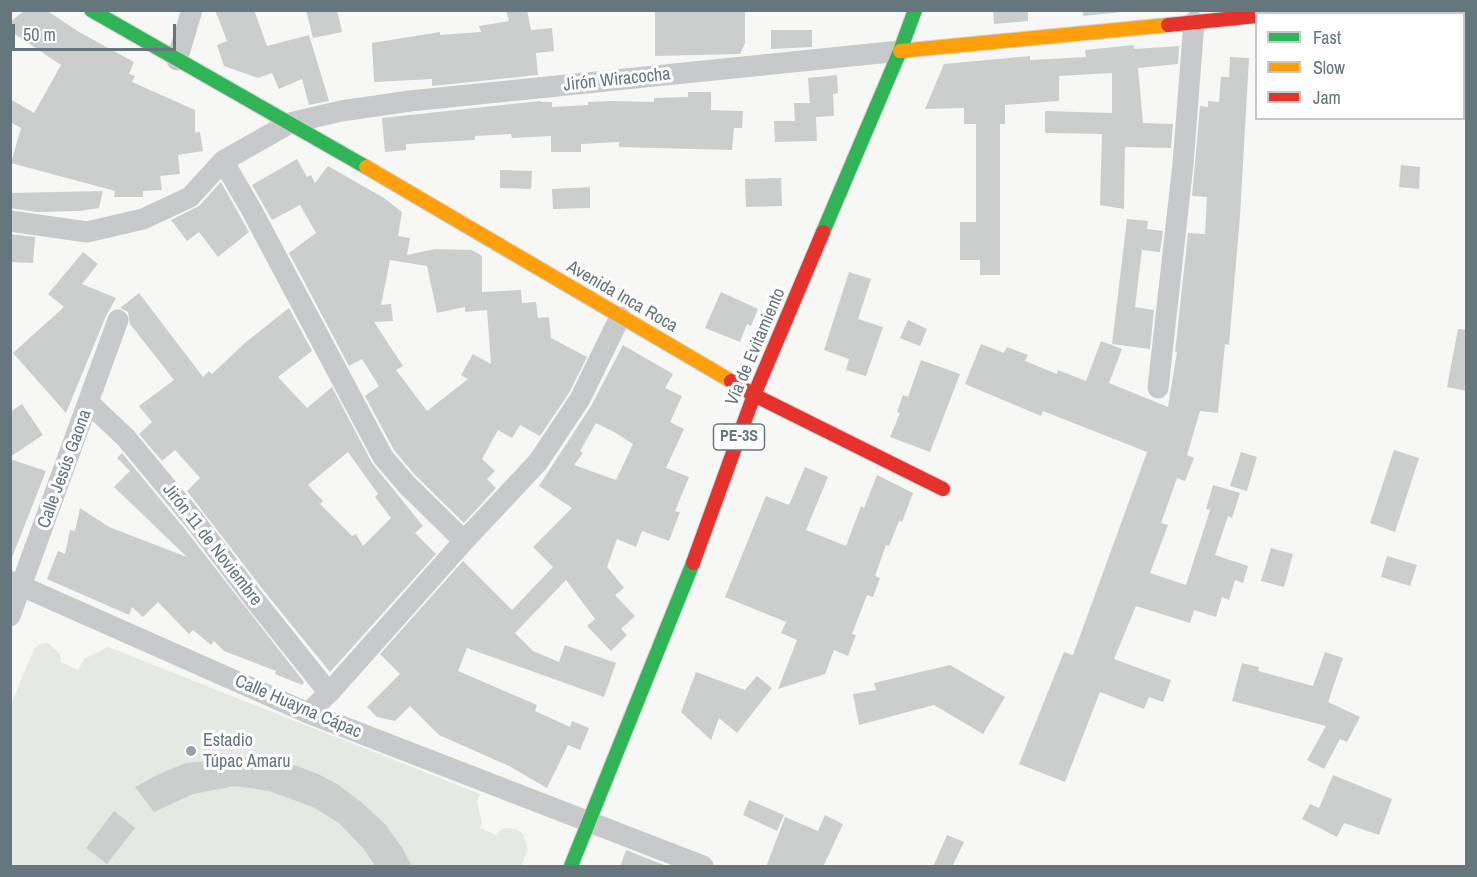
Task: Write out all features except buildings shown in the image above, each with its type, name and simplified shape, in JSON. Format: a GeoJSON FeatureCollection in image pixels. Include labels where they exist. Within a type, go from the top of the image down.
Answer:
{"type":"FeatureCollection","features":[{"type":"Feature","properties":{"kind":"main road","name":"Avenida Inca Roca"},"geometry":{"type":"LineString","coordinates":[[91,10],[290,123],[754,395],[943,489]]}},
{"type":"Feature","properties":{"kind":"main road","name":"Vía de Evitamiento"},"geometry":{"type":"LineString","coordinates":[[572,867],[689,573],[754,395],[900,51],[915,10]]}},
{"type":"Feature","properties":{"kind":"main road"},"geometry":{"type":"LineString","coordinates":[[1298,12],[1314,10]]}},
{"type":"Feature","properties":{"kind":"main road","name":"Jirón Wiracocha"},"geometry":{"type":"LineString","coordinates":[[900,51],[1255,16]]}},
{"type":"Feature","properties":{"kind":"street"},"geometry":{"type":"LineString","coordinates":[[177,60],[192,10]]}},
{"type":"Feature","properties":{"kind":"street"},"geometry":{"type":"LineString","coordinates":[[1158,388],[1183,164],[1194,22]]}},
{"type":"Feature","properties":{"kind":"street","name":"Jirón Wiracocha"},"geometry":{"type":"LineString","coordinates":[[10,221],[87,232],[143,219],[190,197],[223,161],[290,123],[341,111],[410,101],[900,51]]}},
{"type":"Feature","properties":{"kind":"street"},"geometry":{"type":"LineString","coordinates":[[223,161],[251,209],[383,457],[407,485],[464,541]]}},
{"type":"Feature","properties":{"kind":"street"},"geometry":{"type":"LineString","coordinates":[[308,713],[329,693],[464,541],[538,462],[580,399],[620,317]]}},
{"type":"Feature","properties":{"kind":"street","name":"Calle Jesús Gaona"},"geometry":{"type":"LineString","coordinates":[[10,616],[17,583],[89,403],[118,320]]}},
{"type":"Feature","properties":{"kind":"street","name":"Jirón 11 de Noviembre"},"geometry":{"type":"LineString","coordinates":[[89,403],[126,438],[329,693]]}},
{"type":"Feature","properties":{"kind":"street","name":"Calle Huayna Cápac"},"geometry":{"type":"LineString","coordinates":[[17,583],[308,713],[703,867]]}},
{"type":"Feature","properties":{"kind":"shaded area","name":"Estadio Túpac Amaru"},"geometry":{"type":"Polygon","coordinates":[[[48,643],[60,654],[61,662],[78,670],[84,659],[108,647],[480,794],[477,802],[482,823],[480,828],[496,835],[502,829],[508,828],[516,829],[523,834],[528,850],[521,866],[11,866],[10,707],[34,649],[40,644],[48,643]]]}},
{"type":"Feature","properties":{"kind":"traffic: fast"},"geometry":{"type":"LineString","coordinates":[[91,10],[366,167]]}},
{"type":"Feature","properties":{"kind":"traffic: fast"},"geometry":{"type":"LineString","coordinates":[[823,232],[900,51],[915,10]]}},
{"type":"Feature","properties":{"kind":"traffic: fast"},"geometry":{"type":"LineString","coordinates":[[571,866],[693,563]]}},
{"type":"Feature","properties":{"kind":"traffic: slow"},"geometry":{"type":"LineString","coordinates":[[1298,12],[1314,10]]}},
{"type":"Feature","properties":{"kind":"traffic: slow"},"geometry":{"type":"LineString","coordinates":[[900,51],[1168,25]]}},
{"type":"Feature","properties":{"kind":"traffic: slow"},"geometry":{"type":"LineString","coordinates":[[366,167],[731,381]]}},
{"type":"Feature","properties":{"kind":"traffic: jam"},"geometry":{"type":"LineString","coordinates":[[1168,25],[1255,16]]}},
{"type":"Feature","properties":{"kind":"traffic: jam"},"geometry":{"type":"LineString","coordinates":[[693,563],[754,395],[823,232]]}},
{"type":"Feature","properties":{"kind":"traffic: jam"},"geometry":{"type":"LineString","coordinates":[[731,381],[754,395],[943,489]]}},
{"type":"Feature","properties":{"kind":"place","name":"Estadio Túpac Amaru"},"geometry":{"type":"Point","coordinates":[191,751]}}]}
